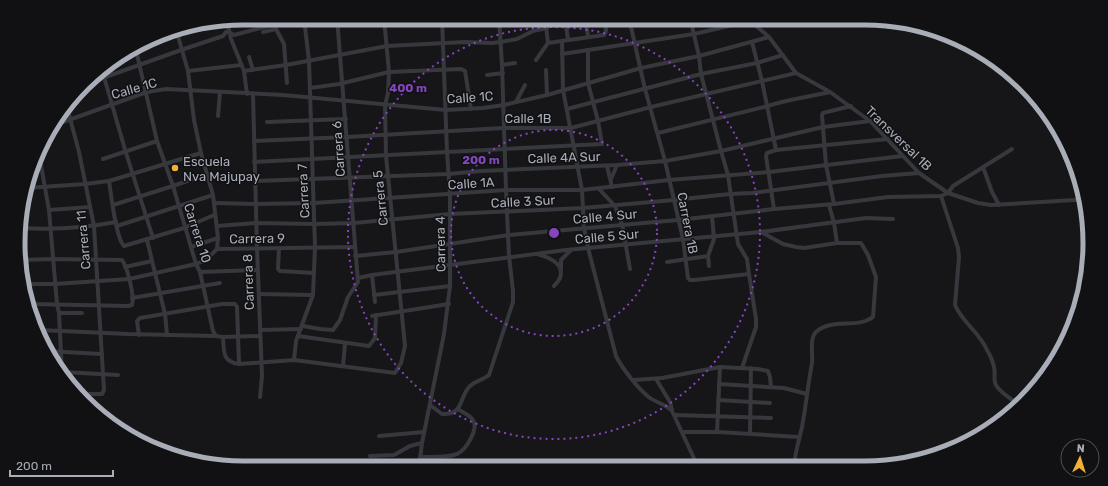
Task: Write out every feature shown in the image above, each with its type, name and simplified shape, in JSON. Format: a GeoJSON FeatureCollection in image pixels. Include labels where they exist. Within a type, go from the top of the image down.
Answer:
{"type":"FeatureCollection","features":[{"type":"Feature","properties":{"kind":"street"},"geometry":{"type":"LineString","coordinates":[[228,25],[231,39],[244,71],[247,94]]}},
{"type":"Feature","properties":{"kind":"street","name":"Calle 1C"},"geometry":{"type":"LineString","coordinates":[[98,80],[229,33],[234,35],[272,25]]}},
{"type":"Feature","properties":{"kind":"street","name":"Carrera 7"},"geometry":{"type":"LineString","coordinates":[[294,360],[298,336],[313,295],[316,248],[309,61],[305,25]]}},
{"type":"Feature","properties":{"kind":"street","name":"Carrera 6"},"geometry":{"type":"LineString","coordinates":[[337,25],[358,278]]}},
{"type":"Feature","properties":{"kind":"street","name":"Carrera 5"},"geometry":{"type":"LineString","coordinates":[[343,366],[395,374],[401,363],[404,350],[402,311],[386,156],[385,105],[388,93],[389,72],[385,25]]}},
{"type":"Feature","properties":{"kind":"street","name":"Carrera 4"},"geometry":{"type":"LineString","coordinates":[[420,461],[449,304],[450,286],[450,194],[442,25]]}},
{"type":"Feature","properties":{"kind":"street"},"geometry":{"type":"LineString","coordinates":[[430,405],[443,414],[454,412],[458,409],[469,386],[486,378],[490,374],[513,302],[513,284],[509,256],[503,128],[504,105],[499,25]]}},
{"type":"Feature","properties":{"kind":"street"},"geometry":{"type":"LineString","coordinates":[[536,60],[548,43],[546,25]]}},
{"type":"Feature","properties":{"kind":"street"},"geometry":{"type":"LineString","coordinates":[[566,25],[568,40]]}},
{"type":"Feature","properties":{"kind":"street"},"geometry":{"type":"LineString","coordinates":[[587,25],[588,36]]}},
{"type":"Feature","properties":{"kind":"street"},"geometry":{"type":"LineString","coordinates":[[548,43],[588,36],[604,35],[606,33],[606,25]]}},
{"type":"Feature","properties":{"kind":"street","name":"Carrera 1B"},"geometry":{"type":"LineString","coordinates":[[631,25],[683,239],[688,279],[749,274]]}},
{"type":"Feature","properties":{"kind":"street"},"geometry":{"type":"LineString","coordinates":[[692,25],[699,56],[701,74],[728,175],[738,244],[747,258],[756,319],[756,327],[742,368]]}},
{"type":"Feature","properties":{"kind":"street"},"geometry":{"type":"LineString","coordinates":[[562,54],[694,34],[729,25]]}},
{"type":"Feature","properties":{"kind":"street","name":"Transversal 1B"},"geometry":{"type":"LineString","coordinates":[[755,25],[769,38],[796,73],[830,92],[870,121],[920,173],[948,193],[978,203],[991,205],[1075,200]]}},
{"type":"Feature","properties":{"kind":"street"},"geometry":{"type":"LineString","coordinates":[[244,71],[309,61],[387,46],[500,42],[517,39],[532,31],[546,28]]}},
{"type":"Feature","properties":{"kind":"street"},"geometry":{"type":"LineString","coordinates":[[263,32],[273,29],[277,30],[284,44],[287,83]]}},
{"type":"Feature","properties":{"kind":"street","name":"Carrera 9"},"geometry":{"type":"LineString","coordinates":[[178,35],[188,70],[194,120],[201,153],[213,195],[214,215],[218,238],[217,249],[355,247]]}},
{"type":"Feature","properties":{"kind":"street","name":"Calle 1C"},"geometry":{"type":"LineString","coordinates":[[62,122],[147,92],[166,89],[283,95],[446,110],[504,105],[547,95],[641,68],[699,56],[769,38]]}},
{"type":"Feature","properties":{"kind":"street"},"geometry":{"type":"LineString","coordinates":[[562,41],[563,90],[582,190],[584,228],[619,363],[649,397],[667,406],[673,413],[718,417],[771,418]]}},
{"type":"Feature","properties":{"kind":"street"},"geometry":{"type":"LineString","coordinates":[[752,42],[768,106],[776,150]]}},
{"type":"Feature","properties":{"kind":"street"},"geometry":{"type":"LineString","coordinates":[[254,162],[602,144],[598,121],[588,83],[588,50]]}},
{"type":"Feature","properties":{"kind":"street","name":"Carrera 10"},"geometry":{"type":"LineString","coordinates":[[137,52],[141,65],[157,141],[173,186],[184,228],[200,272],[213,331],[216,336]]}},
{"type":"Feature","properties":{"kind":"street"},"geometry":{"type":"LineString","coordinates":[[567,109],[701,74],[757,63],[783,55]]}},
{"type":"Feature","properties":{"kind":"street"},"geometry":{"type":"LineString","coordinates":[[249,57],[253,70]]}},
{"type":"Feature","properties":{"kind":"street"},"geometry":{"type":"LineString","coordinates":[[502,65],[515,63]]}},
{"type":"Feature","properties":{"kind":"street"},"geometry":{"type":"LineString","coordinates":[[188,70],[241,65]]}},
{"type":"Feature","properties":{"kind":"street"},"geometry":{"type":"LineString","coordinates":[[310,88],[342,83],[389,72],[461,69],[464,72],[471,108]]}},
{"type":"Feature","properties":{"kind":"street"},"geometry":{"type":"LineString","coordinates":[[546,70],[547,95]]}},
{"type":"Feature","properties":{"kind":"street"},"geometry":{"type":"LineString","coordinates":[[487,75],[502,73]]}},
{"type":"Feature","properties":{"kind":"street","name":"Calle 1B"},"geometry":{"type":"LineString","coordinates":[[254,141],[503,128],[571,128],[651,107],[796,73]]}},
{"type":"Feature","properties":{"kind":"street"},"geometry":{"type":"LineString","coordinates":[[104,78],[153,238]]}},
{"type":"Feature","properties":{"kind":"street"},"geometry":{"type":"LineString","coordinates":[[516,102],[525,85]]}},
{"type":"Feature","properties":{"kind":"street"},"geometry":{"type":"LineString","coordinates":[[218,116],[220,92]]}},
{"type":"Feature","properties":{"kind":"street"},"geometry":{"type":"LineString","coordinates":[[658,133],[768,106],[782,101],[830,92]]}},
{"type":"Feature","properties":{"kind":"street","name":"Carrera 8"},"geometry":{"type":"LineString","coordinates":[[253,94],[262,376],[260,398]]}},
{"type":"Feature","properties":{"kind":"street"},"geometry":{"type":"LineString","coordinates":[[836,243],[824,146],[823,113],[850,106]]}},
{"type":"Feature","properties":{"kind":"street","name":"Carrera 11"},"geometry":{"type":"LineString","coordinates":[[69,112],[86,184],[94,226],[96,280],[102,354],[104,390],[102,394],[86,394]]}},
{"type":"Feature","properties":{"kind":"street"},"geometry":{"type":"LineString","coordinates":[[268,122],[346,119]]}},
{"type":"Feature","properties":{"kind":"street","name":"Calle 4A Sur"},"geometry":{"type":"LineString","coordinates":[[255,181],[448,174],[607,166],[665,161],[721,151],[823,127],[870,121]]}},
{"type":"Feature","properties":{"kind":"street"},"geometry":{"type":"LineString","coordinates":[[774,209],[766,154],[768,152],[888,139]]}},
{"type":"Feature","properties":{"kind":"street"},"geometry":{"type":"LineString","coordinates":[[103,160],[157,141]]}},
{"type":"Feature","properties":{"kind":"street"},"geometry":{"type":"LineString","coordinates":[[1012,149],[953,186],[948,193],[941,196],[958,248],[959,257],[955,305],[957,310],[986,348],[994,367],[995,383],[998,389],[1014,402]]}},
{"type":"Feature","properties":{"kind":"street"},"geometry":{"type":"LineString","coordinates":[[32,188],[109,181],[166,165],[201,153]]}},
{"type":"Feature","properties":{"kind":"street","name":"Calle 1A"},"geometry":{"type":"LineString","coordinates":[[214,203],[314,203],[352,199],[506,190],[599,189],[669,180],[769,172],[902,156]]}},
{"type":"Feature","properties":{"kind":"street"},"geometry":{"type":"LineString","coordinates":[[41,163],[49,210],[59,313],[62,363]]}},
{"type":"Feature","properties":{"kind":"street"},"geometry":{"type":"LineString","coordinates":[[611,178],[617,165]]}},
{"type":"Feature","properties":{"kind":"street"},"geometry":{"type":"LineString","coordinates":[[607,166],[612,187]]}},
{"type":"Feature","properties":{"kind":"street"},"geometry":{"type":"LineString","coordinates":[[983,167],[992,192],[999,205]]}},
{"type":"Feature","properties":{"kind":"street","name":"Calle 3 Sur"},"geometry":{"type":"LineString","coordinates":[[217,226],[256,223],[354,223],[450,214],[615,206],[772,191],[882,176],[920,173]]}},
{"type":"Feature","properties":{"kind":"street"},"geometry":{"type":"LineString","coordinates":[[113,205],[207,174]]}},
{"type":"Feature","properties":{"kind":"street"},"geometry":{"type":"LineString","coordinates":[[109,181],[116,224],[123,246],[184,228],[214,215]]}},
{"type":"Feature","properties":{"kind":"street"},"geometry":{"type":"LineString","coordinates":[[599,189],[615,206],[622,224],[630,269]]}},
{"type":"Feature","properties":{"kind":"street"},"geometry":{"type":"LineString","coordinates":[[25,228],[50,230],[116,224],[179,207],[213,195]]}},
{"type":"Feature","properties":{"kind":"street","name":"Calle 4 Sur"},"geometry":{"type":"LineString","coordinates":[[356,256],[396,252],[509,235],[678,220],[774,209],[832,205],[888,197],[941,196]]}},
{"type":"Feature","properties":{"kind":"street"},"geometry":{"type":"LineString","coordinates":[[1075,200],[1079,202]]}},
{"type":"Feature","properties":{"kind":"street"},"geometry":{"type":"LineString","coordinates":[[49,210],[90,207]]}},
{"type":"Feature","properties":{"kind":"street"},"geometry":{"type":"LineString","coordinates":[[709,266],[708,256],[714,242],[712,216]]}},
{"type":"Feature","properties":{"kind":"street","name":"Calle 5 Sur"},"geometry":{"type":"LineString","coordinates":[[358,278],[535,253],[761,232],[866,218],[892,219]]}},
{"type":"Feature","properties":{"kind":"street"},"geometry":{"type":"LineString","coordinates":[[761,232],[783,244],[804,248],[836,243],[861,243],[868,255],[876,277],[873,317],[862,322],[830,326],[816,332],[813,341],[807,394],[794,461]]}},
{"type":"Feature","properties":{"kind":"street"},"geometry":{"type":"LineString","coordinates":[[191,247],[218,238]]}},
{"type":"Feature","properties":{"kind":"street"},"geometry":{"type":"LineString","coordinates":[[147,240],[165,314],[167,335]]}},
{"type":"Feature","properties":{"kind":"street"},"geometry":{"type":"LineString","coordinates":[[279,248],[278,269],[280,271],[314,273]]}},
{"type":"Feature","properties":{"kind":"street"},"geometry":{"type":"LineString","coordinates":[[29,284],[56,284],[96,280],[129,279],[196,264],[206,260],[217,249]]}},
{"type":"Feature","properties":{"kind":"street"},"geometry":{"type":"LineString","coordinates":[[554,286],[560,278],[561,260],[572,249]]}},
{"type":"Feature","properties":{"kind":"street"},"geometry":{"type":"LineString","coordinates":[[535,253],[556,262],[561,269]]}},
{"type":"Feature","properties":{"kind":"street"},"geometry":{"type":"LineString","coordinates":[[667,262],[708,256]]}},
{"type":"Feature","properties":{"kind":"street"},"geometry":{"type":"LineString","coordinates":[[25,260],[123,260],[129,279],[133,303],[131,306],[98,304],[34,304]]}},
{"type":"Feature","properties":{"kind":"street"},"geometry":{"type":"LineString","coordinates":[[125,267],[152,261]]}},
{"type":"Feature","properties":{"kind":"street"},"geometry":{"type":"LineString","coordinates":[[200,272],[258,270]]}},
{"type":"Feature","properties":{"kind":"street"},"geometry":{"type":"LineString","coordinates":[[372,275],[375,302]]}},
{"type":"Feature","properties":{"kind":"street"},"geometry":{"type":"LineString","coordinates":[[260,330],[302,328],[331,330],[336,328],[348,297],[358,284],[358,278]]}},
{"type":"Feature","properties":{"kind":"street"},"geometry":{"type":"LineString","coordinates":[[132,298],[220,283]]}},
{"type":"Feature","properties":{"kind":"street"},"geometry":{"type":"LineString","coordinates":[[374,295],[450,286]]}},
{"type":"Feature","properties":{"kind":"street"},"geometry":{"type":"LineString","coordinates":[[259,294],[313,295]]}},
{"type":"Feature","properties":{"kind":"street"},"geometry":{"type":"LineString","coordinates":[[138,335],[138,319],[208,306],[231,303],[235,304],[237,307],[239,364]]}},
{"type":"Feature","properties":{"kind":"street"},"geometry":{"type":"LineString","coordinates":[[298,336],[345,344],[369,346],[376,331],[374,316],[449,304]]}},
{"type":"Feature","properties":{"kind":"street"},"geometry":{"type":"LineString","coordinates":[[59,313],[82,313]]}},
{"type":"Feature","properties":{"kind":"street"},"geometry":{"type":"LineString","coordinates":[[44,330],[238,338],[260,336]]}},
{"type":"Feature","properties":{"kind":"street"},"geometry":{"type":"LineString","coordinates":[[223,337],[225,357],[233,364],[294,360],[343,366],[345,344]]}},
{"type":"Feature","properties":{"kind":"street"},"geometry":{"type":"LineString","coordinates":[[53,351],[102,354]]}},
{"type":"Feature","properties":{"kind":"street"},"geometry":{"type":"LineString","coordinates":[[634,380],[656,379],[720,367],[751,368],[764,369],[768,371],[772,387]]}},
{"type":"Feature","properties":{"kind":"street"},"geometry":{"type":"LineString","coordinates":[[717,432],[720,367]]}},
{"type":"Feature","properties":{"kind":"street"},"geometry":{"type":"LineString","coordinates":[[750,434],[751,368]]}},
{"type":"Feature","properties":{"kind":"street"},"geometry":{"type":"LineString","coordinates":[[68,372],[118,375]]}},
{"type":"Feature","properties":{"kind":"street"},"geometry":{"type":"LineString","coordinates":[[656,379],[670,402],[673,413],[695,461]]}},
{"type":"Feature","properties":{"kind":"street"},"geometry":{"type":"LineString","coordinates":[[719,384],[786,388],[795,392],[807,394]]}},
{"type":"Feature","properties":{"kind":"street"},"geometry":{"type":"LineString","coordinates":[[718,400],[770,403]]}},
{"type":"Feature","properties":{"kind":"street"},"geometry":{"type":"LineString","coordinates":[[420,458],[458,454],[466,447],[474,430],[474,421],[458,409]]}},
{"type":"Feature","properties":{"kind":"street"},"geometry":{"type":"LineString","coordinates":[[379,436],[424,432]]}},
{"type":"Feature","properties":{"kind":"street"},"geometry":{"type":"LineString","coordinates":[[683,432],[717,432],[799,437]]}},
{"type":"Feature","properties":{"kind":"street"},"geometry":{"type":"LineString","coordinates":[[370,456],[394,455],[410,446],[422,443]]}},
{"type":"Feature","properties":{"kind":"place","name":"Escuela Nva Majupay"},"geometry":{"type":"Point","coordinates":[175,168]}}]}
